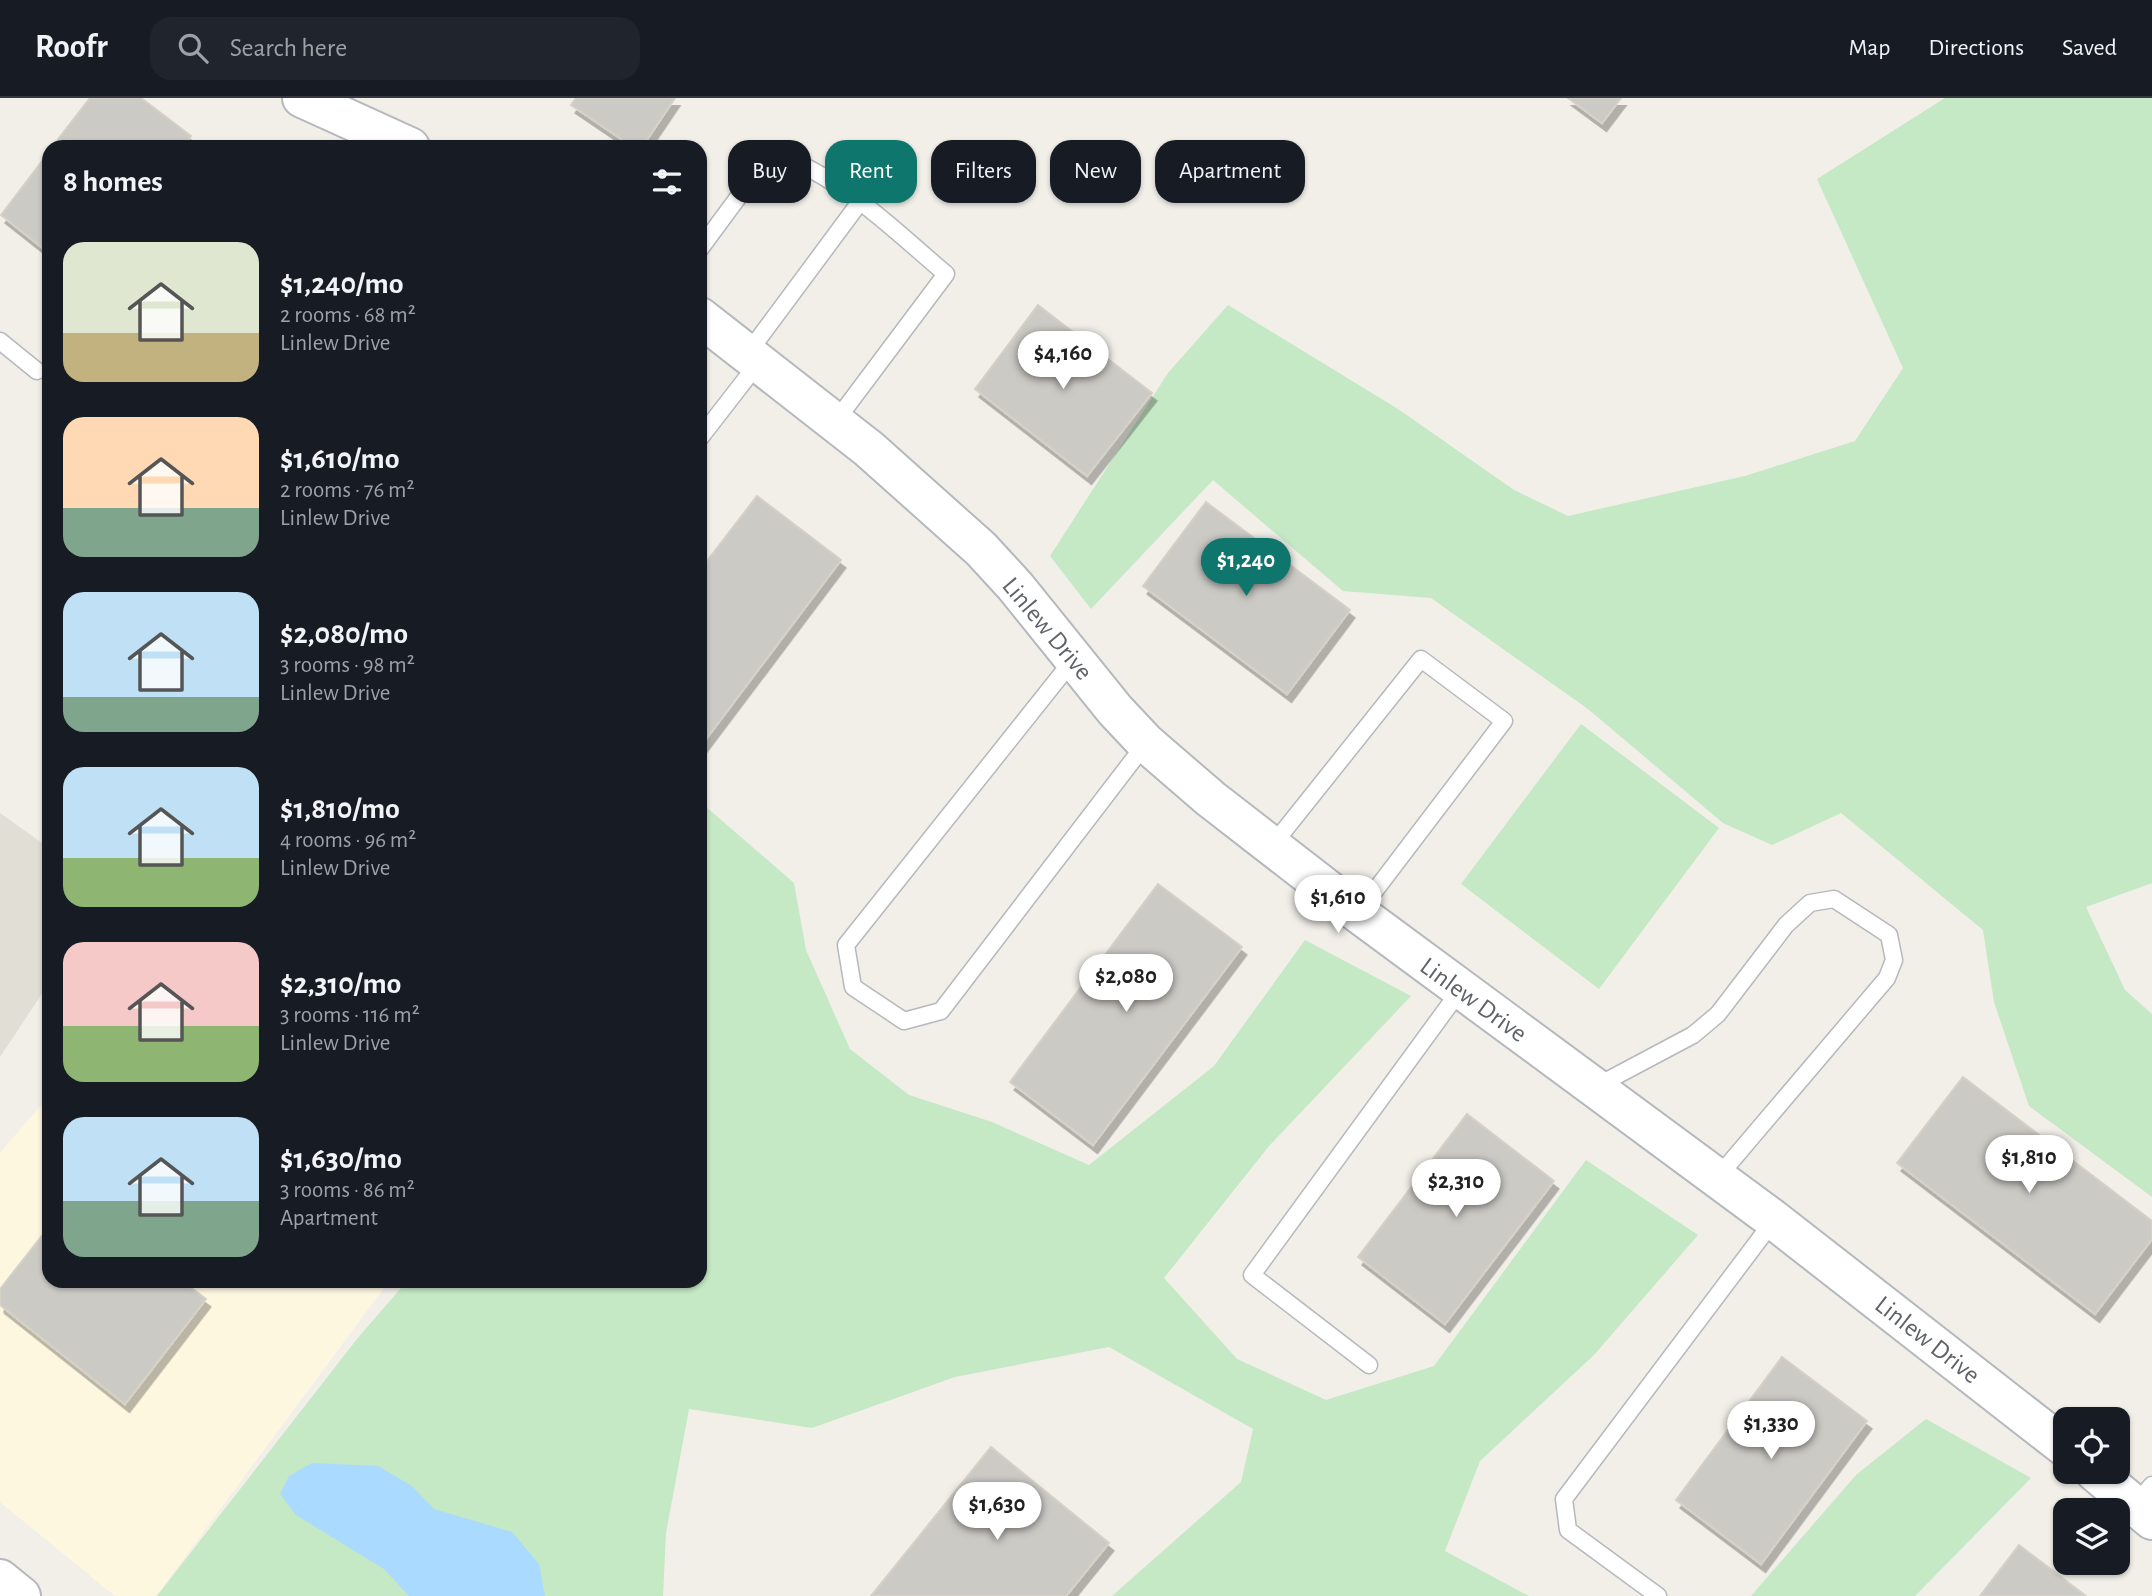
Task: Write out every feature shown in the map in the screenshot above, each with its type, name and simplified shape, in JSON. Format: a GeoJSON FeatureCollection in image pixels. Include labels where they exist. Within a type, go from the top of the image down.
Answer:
{"type":"FeatureCollection","features":[{"type":"Feature","properties":{"kind":"street"},"geometry":{"type":"LineString","coordinates":[[302,98],[390,140]]}},
{"type":"Feature","properties":{"kind":"street","name":"Linlew Drive"},"geometry":{"type":"LineString","coordinates":[[707,322],[835,422],[981,549],[1146,743],[1270,847],[1774,1220],[2053,1438]]}},
{"type":"Feature","properties":{"kind":"street"},"geometry":{"type":"LineString","coordinates":[[2115,1484],[2146,1503]]}},
{"type":"Feature","properties":{"kind":"street"},"geometry":{"type":"LineString","coordinates":[[0,1579],[21,1596]]}},
{"type":"Feature","properties":{"kind":"lane"},"geometry":{"type":"LineString","coordinates":[[707,240],[762,165],[780,156],[800,163],[825,179]]}},
{"type":"Feature","properties":{"kind":"lane"},"geometry":{"type":"LineString","coordinates":[[707,427],[859,203]]}},
{"type":"Feature","properties":{"kind":"lane"},"geometry":{"type":"LineString","coordinates":[[835,422],[946,274],[861,203]]}},
{"type":"Feature","properties":{"kind":"lane"},"geometry":{"type":"LineString","coordinates":[[0,341],[37,371]]}},
{"type":"Feature","properties":{"kind":"lane"},"geometry":{"type":"LineString","coordinates":[[1074,659],[846,945],[853,987],[904,1021],[941,1011],[1146,743]]}},
{"type":"Feature","properties":{"kind":"lane"},"geometry":{"type":"LineString","coordinates":[[1270,847],[1421,659],[1504,721],[1358,913]]}},
{"type":"Feature","properties":{"kind":"lane"},"geometry":{"type":"LineString","coordinates":[[1595,1087],[1693,1035],[1718,1014],[1786,925],[1810,903],[1834,899],[1889,936],[1894,960],[1887,978],[1717,1178]]}},
{"type":"Feature","properties":{"kind":"lane"},"geometry":{"type":"LineString","coordinates":[[1369,1365],[1252,1275],[1461,989]]}},
{"type":"Feature","properties":{"kind":"lane"},"geometry":{"type":"LineString","coordinates":[[1658,1596],[1568,1530],[1564,1499],[1774,1220]]}},
{"type":"Feature","properties":{"kind":"shaded area"},"geometry":{"type":"Polygon","coordinates":[[[0,813],[42,843],[42,994],[0,1057],[0,813]]]}},
{"type":"Feature","properties":{"kind":"shaded area"},"geometry":{"type":"Polygon","coordinates":[[[42,1104],[42,1288],[384,1288],[156,1596],[115,1596],[0,1502],[0,1153],[42,1104]]]}},
{"type":"Feature","properties":{"kind":"green space"},"geometry":{"type":"Polygon","coordinates":[[[1945,98],[2152,98],[2152,883],[2086,907],[2125,990],[2152,1014],[2152,1197],[2029,1106],[1994,1002],[1983,930],[1841,813],[1772,845],[1723,823],[1588,709],[1431,598],[1343,591],[1213,480],[1091,609],[1050,556],[1168,373],[1228,305],[1398,409],[1514,490],[1568,516],[1745,476],[1855,441],[1903,368],[1817,179],[1945,98]]]}},
{"type":"Feature","properties":{"kind":"green space"},"geometry":{"type":"Polygon","coordinates":[[[1581,724],[1719,828],[1599,989],[1461,884],[1581,724]]]}},
{"type":"Feature","properties":{"kind":"green space"},"geometry":{"type":"Polygon","coordinates":[[[707,808],[794,883],[806,950],[850,1049],[909,1095],[992,1122],[1089,1165],[1214,1066],[1305,940],[1411,996],[1269,1146],[1164,1278],[1237,1359],[1326,1400],[1434,1366],[1586,1160],[1698,1235],[1594,1355],[1480,1461],[1445,1551],[1529,1596],[1112,1596],[1241,1482],[1253,1429],[1109,1347],[955,1377],[812,1428],[689,1409],[666,1533],[663,1596],[157,1596],[357,1339],[401,1288],[707,1288],[707,808]]]}},
{"type":"Feature","properties":{"kind":"green space"},"geometry":{"type":"Polygon","coordinates":[[[1926,1419],[2031,1478],[1915,1596],[1751,1596],[1856,1475],[1926,1419]]]}},
{"type":"Feature","properties":{"kind":"water"},"geometry":{"type":"Polygon","coordinates":[[[312,1463],[378,1466],[412,1486],[434,1509],[512,1532],[539,1564],[545,1596],[409,1596],[384,1569],[296,1515],[280,1494],[289,1476],[312,1463]]]}},
{"type":"Feature","properties":{"kind":"building"},"geometry":{"type":"Polygon","coordinates":[[[90,98],[141,98],[191,136],[188,140],[57,140],[90,98]]]}},
{"type":"Feature","properties":{"kind":"building"},"geometry":{"type":"Polygon","coordinates":[[[576,98],[675,98],[647,140],[623,140],[571,105],[576,98]]]}},
{"type":"Feature","properties":{"kind":"building"},"geometry":{"type":"Polygon","coordinates":[[[1568,98],[1621,98],[1602,123],[1568,98]]]}},
{"type":"Feature","properties":{"kind":"building"},"geometry":{"type":"Polygon","coordinates":[[[42,161],[42,247],[1,215],[42,161]]]}},
{"type":"Feature","properties":{"kind":"building"},"geometry":{"type":"Polygon","coordinates":[[[1038,305],[1152,393],[1087,476],[975,389],[1038,305]]]}},
{"type":"Feature","properties":{"kind":"building"},"geometry":{"type":"Polygon","coordinates":[[[757,496],[841,560],[707,738],[707,561],[757,496]]]}},
{"type":"Feature","properties":{"kind":"building"},"geometry":{"type":"Polygon","coordinates":[[[1206,502],[1350,610],[1287,694],[1143,586],[1206,502]]]}},
{"type":"Feature","properties":{"kind":"building"},"geometry":{"type":"Polygon","coordinates":[[[1158,884],[1242,947],[1093,1145],[1010,1082],[1158,884]]]}},
{"type":"Feature","properties":{"kind":"building"},"geometry":{"type":"Polygon","coordinates":[[[1963,1077],[2152,1221],[2152,1239],[2095,1314],[1897,1163],[1963,1077]]]}},
{"type":"Feature","properties":{"kind":"building"},"geometry":{"type":"Polygon","coordinates":[[[1467,1114],[1554,1181],[1445,1324],[1358,1257],[1467,1114]]]}},
{"type":"Feature","properties":{"kind":"building"},"geometry":{"type":"Polygon","coordinates":[[[42,1236],[42,1288],[191,1288],[206,1299],[125,1404],[0,1305],[0,1289],[42,1236]]]}},
{"type":"Feature","properties":{"kind":"building"},"geometry":{"type":"Polygon","coordinates":[[[1782,1357],[1867,1421],[1761,1564],[1676,1500],[1782,1357]]]}},
{"type":"Feature","properties":{"kind":"building"},"geometry":{"type":"Polygon","coordinates":[[[991,1447],[1109,1543],[1066,1596],[871,1596],[991,1447]]]}},
{"type":"Feature","properties":{"kind":"building"},"geometry":{"type":"Polygon","coordinates":[[[2019,1545],[2053,1571],[2053,1575],[2058,1575],[2086,1596],[1980,1596],[2019,1545]]]}}]}
